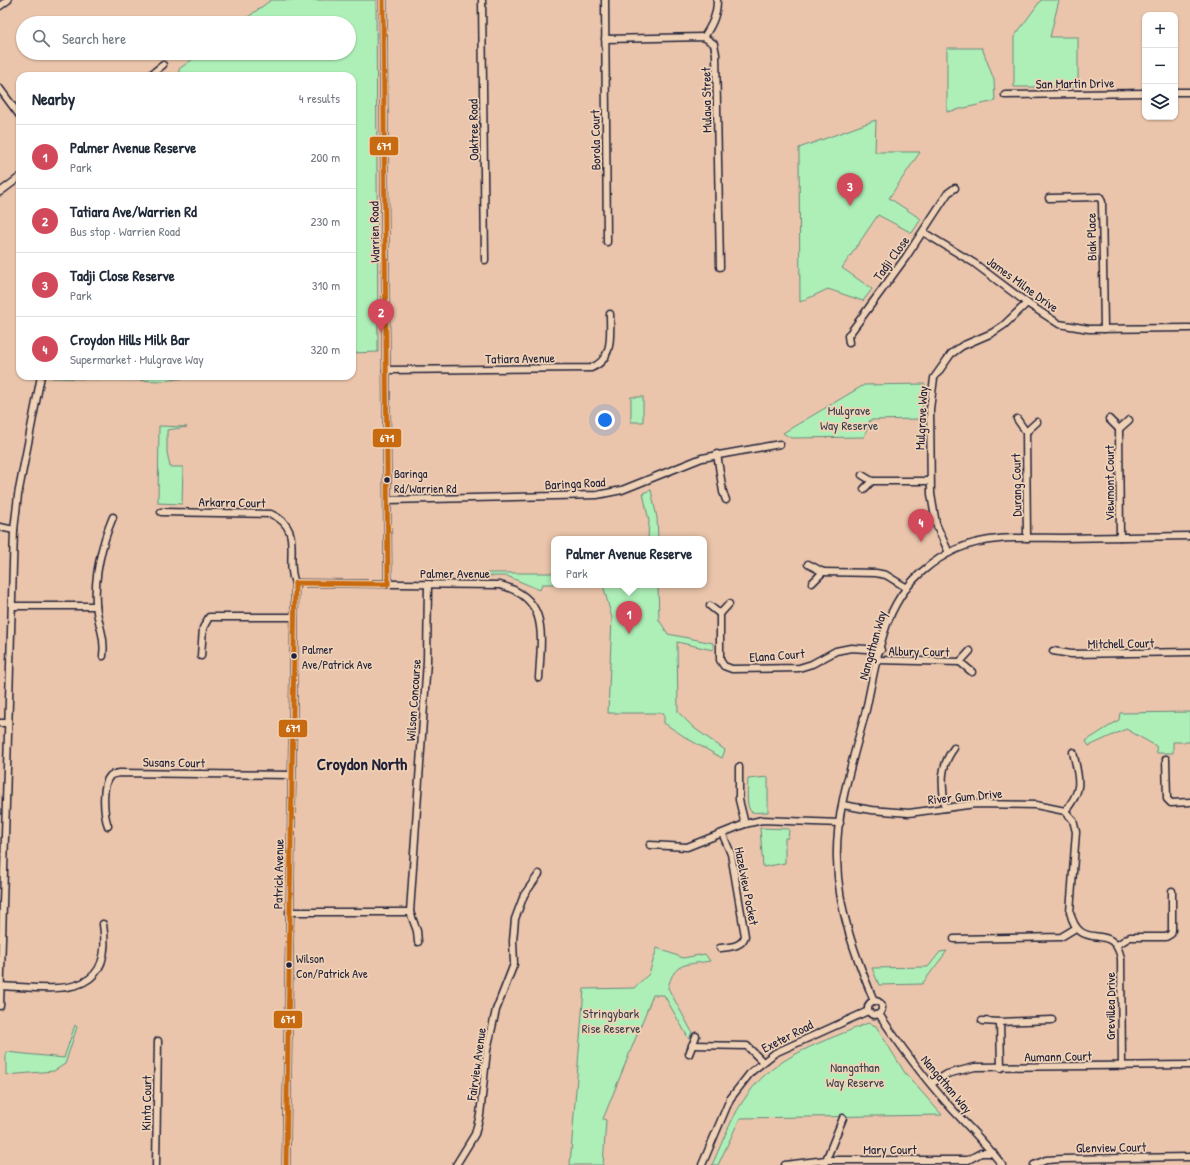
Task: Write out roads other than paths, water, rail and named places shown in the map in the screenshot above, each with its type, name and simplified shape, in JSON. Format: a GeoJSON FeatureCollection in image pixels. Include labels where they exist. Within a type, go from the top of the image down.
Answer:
{"type":"FeatureCollection","features":[{"type":"Feature","properties":{"kind":"street"},"geometry":{"type":"LineString","coordinates":[[0,6],[8,0]]}},
{"type":"Feature","properties":{"kind":"street","name":"Warrien Road"},"geometry":{"type":"LineString","coordinates":[[383,0],[388,584]]}},
{"type":"Feature","properties":{"kind":"street","name":"Oaktree Road"},"geometry":{"type":"LineString","coordinates":[[482,0],[485,260]]}},
{"type":"Feature","properties":{"kind":"street","name":"Borola Court"},"geometry":{"type":"LineString","coordinates":[[605,0],[608,242]]}},
{"type":"Feature","properties":{"kind":"street"},"geometry":{"type":"LineString","coordinates":[[605,38],[704,37],[711,27],[717,12],[717,0]]}},
{"type":"Feature","properties":{"kind":"street","name":"Mulawa Street"},"geometry":{"type":"LineString","coordinates":[[704,37],[714,44],[716,54],[720,267]]}},
{"type":"Feature","properties":{"kind":"street"},"geometry":{"type":"LineString","coordinates":[[154,72],[163,65]]}},
{"type":"Feature","properties":{"kind":"street"},"geometry":{"type":"LineString","coordinates":[[0,89],[16,111]]}},
{"type":"Feature","properties":{"kind":"street"},"geometry":{"type":"LineString","coordinates":[[1178,92],[1190,92]]}},
{"type":"Feature","properties":{"kind":"street","name":"San Martin Drive"},"geometry":{"type":"LineString","coordinates":[[1005,95],[1142,93]]}},
{"type":"Feature","properties":{"kind":"street"},"geometry":{"type":"LineString","coordinates":[[0,192],[16,180]]}},
{"type":"Feature","properties":{"kind":"street","name":"Tadji Close"},"geometry":{"type":"LineString","coordinates":[[849,343],[848,336],[923,232],[948,193],[955,188]]}},
{"type":"Feature","properties":{"kind":"street","name":"Biak Place"},"geometry":{"type":"LineString","coordinates":[[1049,198],[1100,197],[1102,202],[1104,329]]}},
{"type":"Feature","properties":{"kind":"street","name":"James Milne Drive"},"geometry":{"type":"LineString","coordinates":[[923,232],[989,273],[1027,303],[1059,324],[1075,328],[1104,329],[1190,328]]}},
{"type":"Feature","properties":{"kind":"street","name":"Mulgrave Way"},"geometry":{"type":"LineString","coordinates":[[949,553],[934,516],[930,480],[930,409],[934,378],[951,354],[962,346],[992,333],[1004,325],[1027,303]]}},
{"type":"Feature","properties":{"kind":"street","name":"Tatiara Avenue"},"geometry":{"type":"LineString","coordinates":[[386,370],[591,368],[598,365],[605,358],[609,350],[610,314]]}},
{"type":"Feature","properties":{"kind":"street"},"geometry":{"type":"LineString","coordinates":[[0,1006],[14,530],[18,494],[40,380]]}},
{"type":"Feature","properties":{"kind":"street"},"geometry":{"type":"LineString","coordinates":[[1017,419],[1026,432],[1037,422]]}},
{"type":"Feature","properties":{"kind":"street","name":"Viewmont Court"},"geometry":{"type":"LineString","coordinates":[[1110,419],[1120,429],[1120,537]]}},
{"type":"Feature","properties":{"kind":"street","name":"Viewmont Court"},"geometry":{"type":"LineString","coordinates":[[1120,429],[1129,420]]}},
{"type":"Feature","properties":{"kind":"street","name":"Durang Court"},"geometry":{"type":"LineString","coordinates":[[1026,432],[1028,538]]}},
{"type":"Feature","properties":{"kind":"street","name":"Baringa Road"},"geometry":{"type":"LineString","coordinates":[[388,500],[596,495],[622,490],[684,464],[717,454],[780,444]]}},
{"type":"Feature","properties":{"kind":"street"},"geometry":{"type":"LineString","coordinates":[[717,454],[723,492],[726,500]]}},
{"type":"Feature","properties":{"kind":"street"},"geometry":{"type":"LineString","coordinates":[[862,475],[872,482],[930,480]]}},
{"type":"Feature","properties":{"kind":"street"},"geometry":{"type":"LineString","coordinates":[[864,489],[872,482]]}},
{"type":"Feature","properties":{"kind":"street","name":"Arkarra Court"},"geometry":{"type":"LineString","coordinates":[[161,512],[271,514],[277,516],[292,535],[292,572],[295,583]]}},
{"type":"Feature","properties":{"kind":"street"},"geometry":{"type":"LineString","coordinates":[[103,656],[105,646],[96,606],[97,577],[107,532],[113,517]]}},
{"type":"Feature","properties":{"kind":"street"},"geometry":{"type":"LineString","coordinates":[[0,527],[14,530]]}},
{"type":"Feature","properties":{"kind":"street","name":"Nangathan Way"},"geometry":{"type":"LineString","coordinates":[[874,1001],[846,925],[840,895],[837,859],[843,805],[886,625],[895,605],[907,588],[927,567],[949,553],[968,545],[992,540],[1028,538],[1190,536]]}},
{"type":"Feature","properties":{"kind":"street"},"geometry":{"type":"LineString","coordinates":[[808,564],[823,572],[876,573],[886,575],[907,588]]}},
{"type":"Feature","properties":{"kind":"street"},"geometry":{"type":"LineString","coordinates":[[812,583],[823,572]]}},
{"type":"Feature","properties":{"kind":"street","name":"Palmer Avenue"},"geometry":{"type":"LineString","coordinates":[[295,583],[500,585],[514,588],[526,596],[535,607],[540,620],[539,678]]}},
{"type":"Feature","properties":{"kind":"street","name":"Patrick Avenue"},"geometry":{"type":"LineString","coordinates":[[286,1165],[293,617],[295,583]]}},
{"type":"Feature","properties":{"kind":"street","name":"Wilson Concourse"},"geometry":{"type":"LineString","coordinates":[[418,942],[417,931],[410,912],[427,661],[428,584]]}},
{"type":"Feature","properties":{"kind":"street"},"geometry":{"type":"LineString","coordinates":[[710,606],[720,614],[729,604]]}},
{"type":"Feature","properties":{"kind":"street"},"geometry":{"type":"LineString","coordinates":[[12,606],[96,606]]}},
{"type":"Feature","properties":{"kind":"street","name":"Elana Court"},"geometry":{"type":"LineString","coordinates":[[720,614],[720,660],[724,666],[732,669],[799,668],[812,664],[836,651],[851,648],[880,650]]}},
{"type":"Feature","properties":{"kind":"street"},"geometry":{"type":"LineString","coordinates":[[201,656],[205,622],[209,617],[293,617]]}},
{"type":"Feature","properties":{"kind":"street","name":"Albury Court"},"geometry":{"type":"LineString","coordinates":[[960,662],[970,651]]}},
{"type":"Feature","properties":{"kind":"street","name":"Mitchell Court"},"geometry":{"type":"LineString","coordinates":[[1053,651],[1071,654],[1190,652]]}},
{"type":"Feature","properties":{"kind":"street","name":"Albury Court"},"geometry":{"type":"LineString","coordinates":[[878,660],[960,662],[972,672]]}},
{"type":"Feature","properties":{"kind":"street"},"geometry":{"type":"LineString","coordinates":[[0,723],[8,723]]}},
{"type":"Feature","properties":{"kind":"street"},"geometry":{"type":"LineString","coordinates":[[945,808],[942,785],[943,768],[946,758],[954,748]]}},
{"type":"Feature","properties":{"kind":"street"},"geometry":{"type":"LineString","coordinates":[[1073,752],[1079,786],[1077,794],[1065,811],[1073,820],[1076,832],[1070,912],[1076,928],[1080,933],[1088,936],[1105,937],[1118,945],[1130,937],[1166,936],[1171,934],[1172,930],[1172,891]]}},
{"type":"Feature","properties":{"kind":"street"},"geometry":{"type":"LineString","coordinates":[[1166,759],[1167,799],[1171,803],[1190,802]]}},
{"type":"Feature","properties":{"kind":"street"},"geometry":{"type":"LineString","coordinates":[[739,767],[739,800],[745,824]]}},
{"type":"Feature","properties":{"kind":"street","name":"Susans Court"},"geometry":{"type":"LineString","coordinates":[[108,826],[105,817],[105,788],[111,775],[119,773],[291,775]]}},
{"type":"Feature","properties":{"kind":"street","name":"River Gum Drive"},"geometry":{"type":"LineString","coordinates":[[843,805],[892,812],[909,812],[975,804],[1011,803],[1053,808],[1065,811]]}},
{"type":"Feature","properties":{"kind":"street"},"geometry":{"type":"LineString","coordinates":[[650,845],[687,848],[723,835],[745,824],[762,820],[840,823]]}},
{"type":"Feature","properties":{"kind":"street","name":"Hazelview Pocket"},"geometry":{"type":"LineString","coordinates":[[720,948],[738,945],[744,941],[745,936],[731,854],[723,835]]}},
{"type":"Feature","properties":{"kind":"street","name":"Fairview Avenue"},"geometry":{"type":"LineString","coordinates":[[456,1165],[475,1134],[480,1115],[486,1050],[496,1010],[514,964],[513,941],[515,919],[524,895],[539,874]]}},
{"type":"Feature","properties":{"kind":"street"},"geometry":{"type":"LineString","coordinates":[[289,912],[410,912]]}},
{"type":"Feature","properties":{"kind":"street"},"geometry":{"type":"LineString","coordinates":[[0,986],[60,989],[74,987],[83,983],[95,973],[103,960],[106,942],[103,924]]}},
{"type":"Feature","properties":{"kind":"street"},"geometry":{"type":"LineString","coordinates":[[954,939],[1061,937],[1076,928]]}},
{"type":"Feature","properties":{"kind":"street","name":"Grevillea Drive"},"geometry":{"type":"LineString","coordinates":[[1118,945],[1121,958],[1122,1066]]}},
{"type":"Feature","properties":{"kind":"street"},"geometry":{"type":"LineString","coordinates":[[874,1001],[881,1005],[879,1014],[873,1015],[868,1011],[868,1005],[874,1001]]}},
{"type":"Feature","properties":{"kind":"street","name":"Exeter Road"},"geometry":{"type":"LineString","coordinates":[[702,1165],[730,1099],[744,1079],[762,1061],[794,1043],[868,1011]]}},
{"type":"Feature","properties":{"kind":"street","name":"Nangathan Way"},"geometry":{"type":"LineString","coordinates":[[879,1014],[931,1084],[1002,1165]]}},
{"type":"Feature","properties":{"kind":"street"},"geometry":{"type":"LineString","coordinates":[[982,1021],[1000,1022],[1052,1020]]}},
{"type":"Feature","properties":{"kind":"street"},"geometry":{"type":"LineString","coordinates":[[1000,1022],[1001,1068]]}},
{"type":"Feature","properties":{"kind":"street"},"geometry":{"type":"LineString","coordinates":[[689,1054],[696,1036]]}},
{"type":"Feature","properties":{"kind":"street","name":"Kinta Court"},"geometry":{"type":"LineString","coordinates":[[156,1165],[158,1041]]}},
{"type":"Feature","properties":{"kind":"street"},"geometry":{"type":"LineString","coordinates":[[692,1046],[747,1046],[762,1061]]}},
{"type":"Feature","properties":{"kind":"street","name":"Aumann Court"},"geometry":{"type":"LineString","coordinates":[[931,1084],[956,1070],[975,1067],[1001,1068],[1190,1065]]}},
{"type":"Feature","properties":{"kind":"street"},"geometry":{"type":"LineString","coordinates":[[825,1163],[843,1118]]}},
{"type":"Feature","properties":{"kind":"street","name":"Mary Court"},"geometry":{"type":"LineString","coordinates":[[785,1165],[968,1160],[981,1153],[993,1153]]}},
{"type":"Feature","properties":{"kind":"street","name":"Glenview Court"},"geometry":{"type":"LineString","coordinates":[[1034,1165],[1046,1160],[1063,1159],[1190,1157]]}},
{"type":"Feature","properties":{"kind":"place","name":"Tadji Close Reserve"},"geometry":{"type":"Point","coordinates":[850,206]}},
{"type":"Feature","properties":{"kind":"place","name":"Tatiara Ave/Warrien Rd"},"geometry":{"type":"Point","coordinates":[381,332]}},
{"type":"Feature","properties":{"kind":"place","name":"Baringa Rd/Warrien Rd"},"geometry":{"type":"Point","coordinates":[387,480]}},
{"type":"Feature","properties":{"kind":"place","name":"Croydon Hills Milk Bar"},"geometry":{"type":"Point","coordinates":[921,542]}},
{"type":"Feature","properties":{"kind":"place","name":"Palmer Avenue Reserve"},"geometry":{"type":"Point","coordinates":[629,634]}},
{"type":"Feature","properties":{"kind":"place","name":"Palmer Ave/Patrick Ave"},"geometry":{"type":"Point","coordinates":[294,656]}},
{"type":"Feature","properties":{"kind":"place","name":"Wilson Con/Patrick Ave"},"geometry":{"type":"Point","coordinates":[289,965]}},
{"type":"Feature","properties":{"kind":"district","name":"Croydon North"},"geometry":{"type":"Point","coordinates":[362,764]}},
{"type":"Feature","properties":{"kind":"park label","name":"Mulgrave Way Reserve"},"geometry":{"type":"Point","coordinates":[849,418]}},
{"type":"Feature","properties":{"kind":"park label","name":"Stringybark Rise Reserve"},"geometry":{"type":"Point","coordinates":[611,1020]}},
{"type":"Feature","properties":{"kind":"park label","name":"Nangathan Way Reserve"},"geometry":{"type":"Point","coordinates":[855,1074]}}]}
